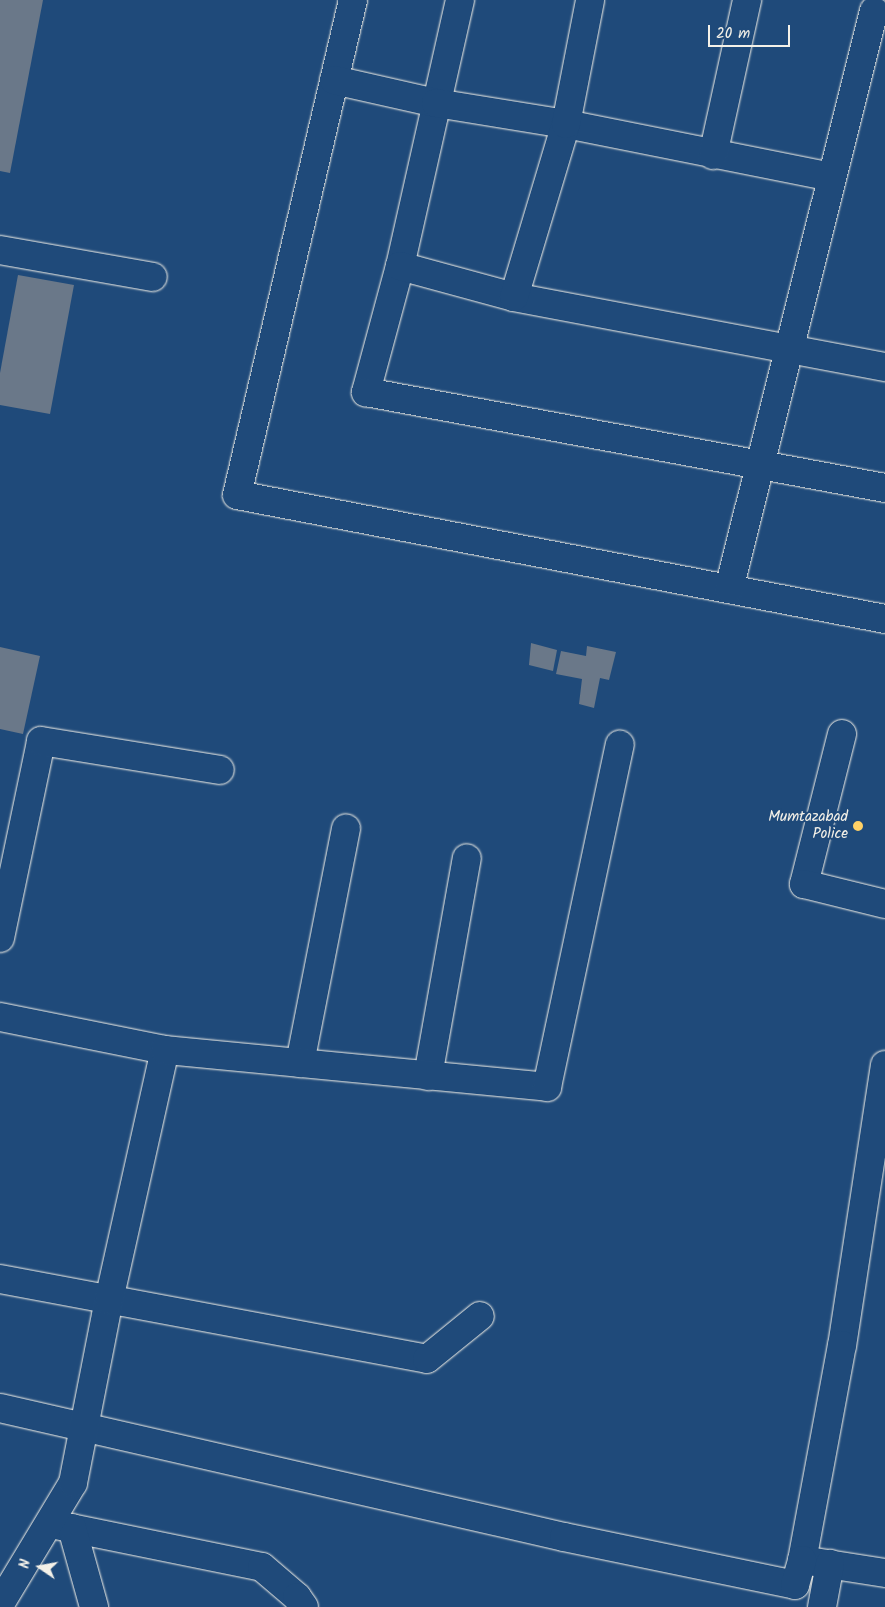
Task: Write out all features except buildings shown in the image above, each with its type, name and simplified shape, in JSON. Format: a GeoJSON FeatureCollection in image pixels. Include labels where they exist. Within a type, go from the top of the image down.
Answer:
{"type":"FeatureCollection","features":[{"type":"Feature","properties":{"kind":"street"},"geometry":{"type":"LineString","coordinates":[[353,0],[238,495],[885,619]]}},
{"type":"Feature","properties":{"kind":"street"},"geometry":{"type":"LineString","coordinates":[[460,0],[400,266],[366,392],[885,488]]}},
{"type":"Feature","properties":{"kind":"street"},"geometry":{"type":"LineString","coordinates":[[514,297],[566,124],[590,0]]}},
{"type":"Feature","properties":{"kind":"street"},"geometry":{"type":"LineString","coordinates":[[713,154],[747,0]]}},
{"type":"Feature","properties":{"kind":"street"},"geometry":{"type":"LineString","coordinates":[[729,589],[873,10]]}},
{"type":"Feature","properties":{"kind":"street"},"geometry":{"type":"LineString","coordinates":[[334,80],[436,103],[566,124],[832,177]]}},
{"type":"Feature","properties":{"kind":"street"},"geometry":{"type":"LineString","coordinates":[[0,250],[153,277]]}},
{"type":"Feature","properties":{"kind":"street"},"geometry":{"type":"LineString","coordinates":[[400,266],[514,297],[885,367]]}},
{"type":"Feature","properties":{"kind":"street"},"geometry":{"type":"LineString","coordinates":[[842,734],[804,884],[885,904]]}},
{"type":"Feature","properties":{"kind":"street"},"geometry":{"type":"LineString","coordinates":[[0,938],[41,741],[220,770]]}},
{"type":"Feature","properties":{"kind":"street"},"geometry":{"type":"LineString","coordinates":[[0,1017],[165,1050],[547,1088],[620,745]]}},
{"type":"Feature","properties":{"kind":"street"},"geometry":{"type":"LineString","coordinates":[[300,1063],[346,828]]}},
{"type":"Feature","properties":{"kind":"street"},"geometry":{"type":"LineString","coordinates":[[428,1076],[467,858]]}},
{"type":"Feature","properties":{"kind":"street"},"geometry":{"type":"LineString","coordinates":[[0,1604],[61,1526],[73,1483],[109,1300],[165,1050]]}},
{"type":"Feature","properties":{"kind":"street"},"geometry":{"type":"LineString","coordinates":[[0,1408],[554,1535],[795,1584],[802,1560],[842,1345],[885,1065]]}},
{"type":"Feature","properties":{"kind":"street"},"geometry":{"type":"LineString","coordinates":[[0,1278],[427,1359],[480,1316]]}},
{"type":"Feature","properties":{"kind":"street"},"geometry":{"type":"LineString","coordinates":[[61,1526],[94,1607]]}},
{"type":"Feature","properties":{"kind":"street"},"geometry":{"type":"LineString","coordinates":[[61,1526],[262,1567],[297,1596],[304,1607]]}},
{"type":"Feature","properties":{"kind":"street"},"geometry":{"type":"LineString","coordinates":[[802,1560],[885,1573]]}},
{"type":"Feature","properties":{"kind":"street"},"geometry":{"type":"LineString","coordinates":[[822,1607],[830,1564]]}},
{"type":"Feature","properties":{"kind":"place","name":"Mumtazabad Police"},"geometry":{"type":"Point","coordinates":[858,826]}}]}
